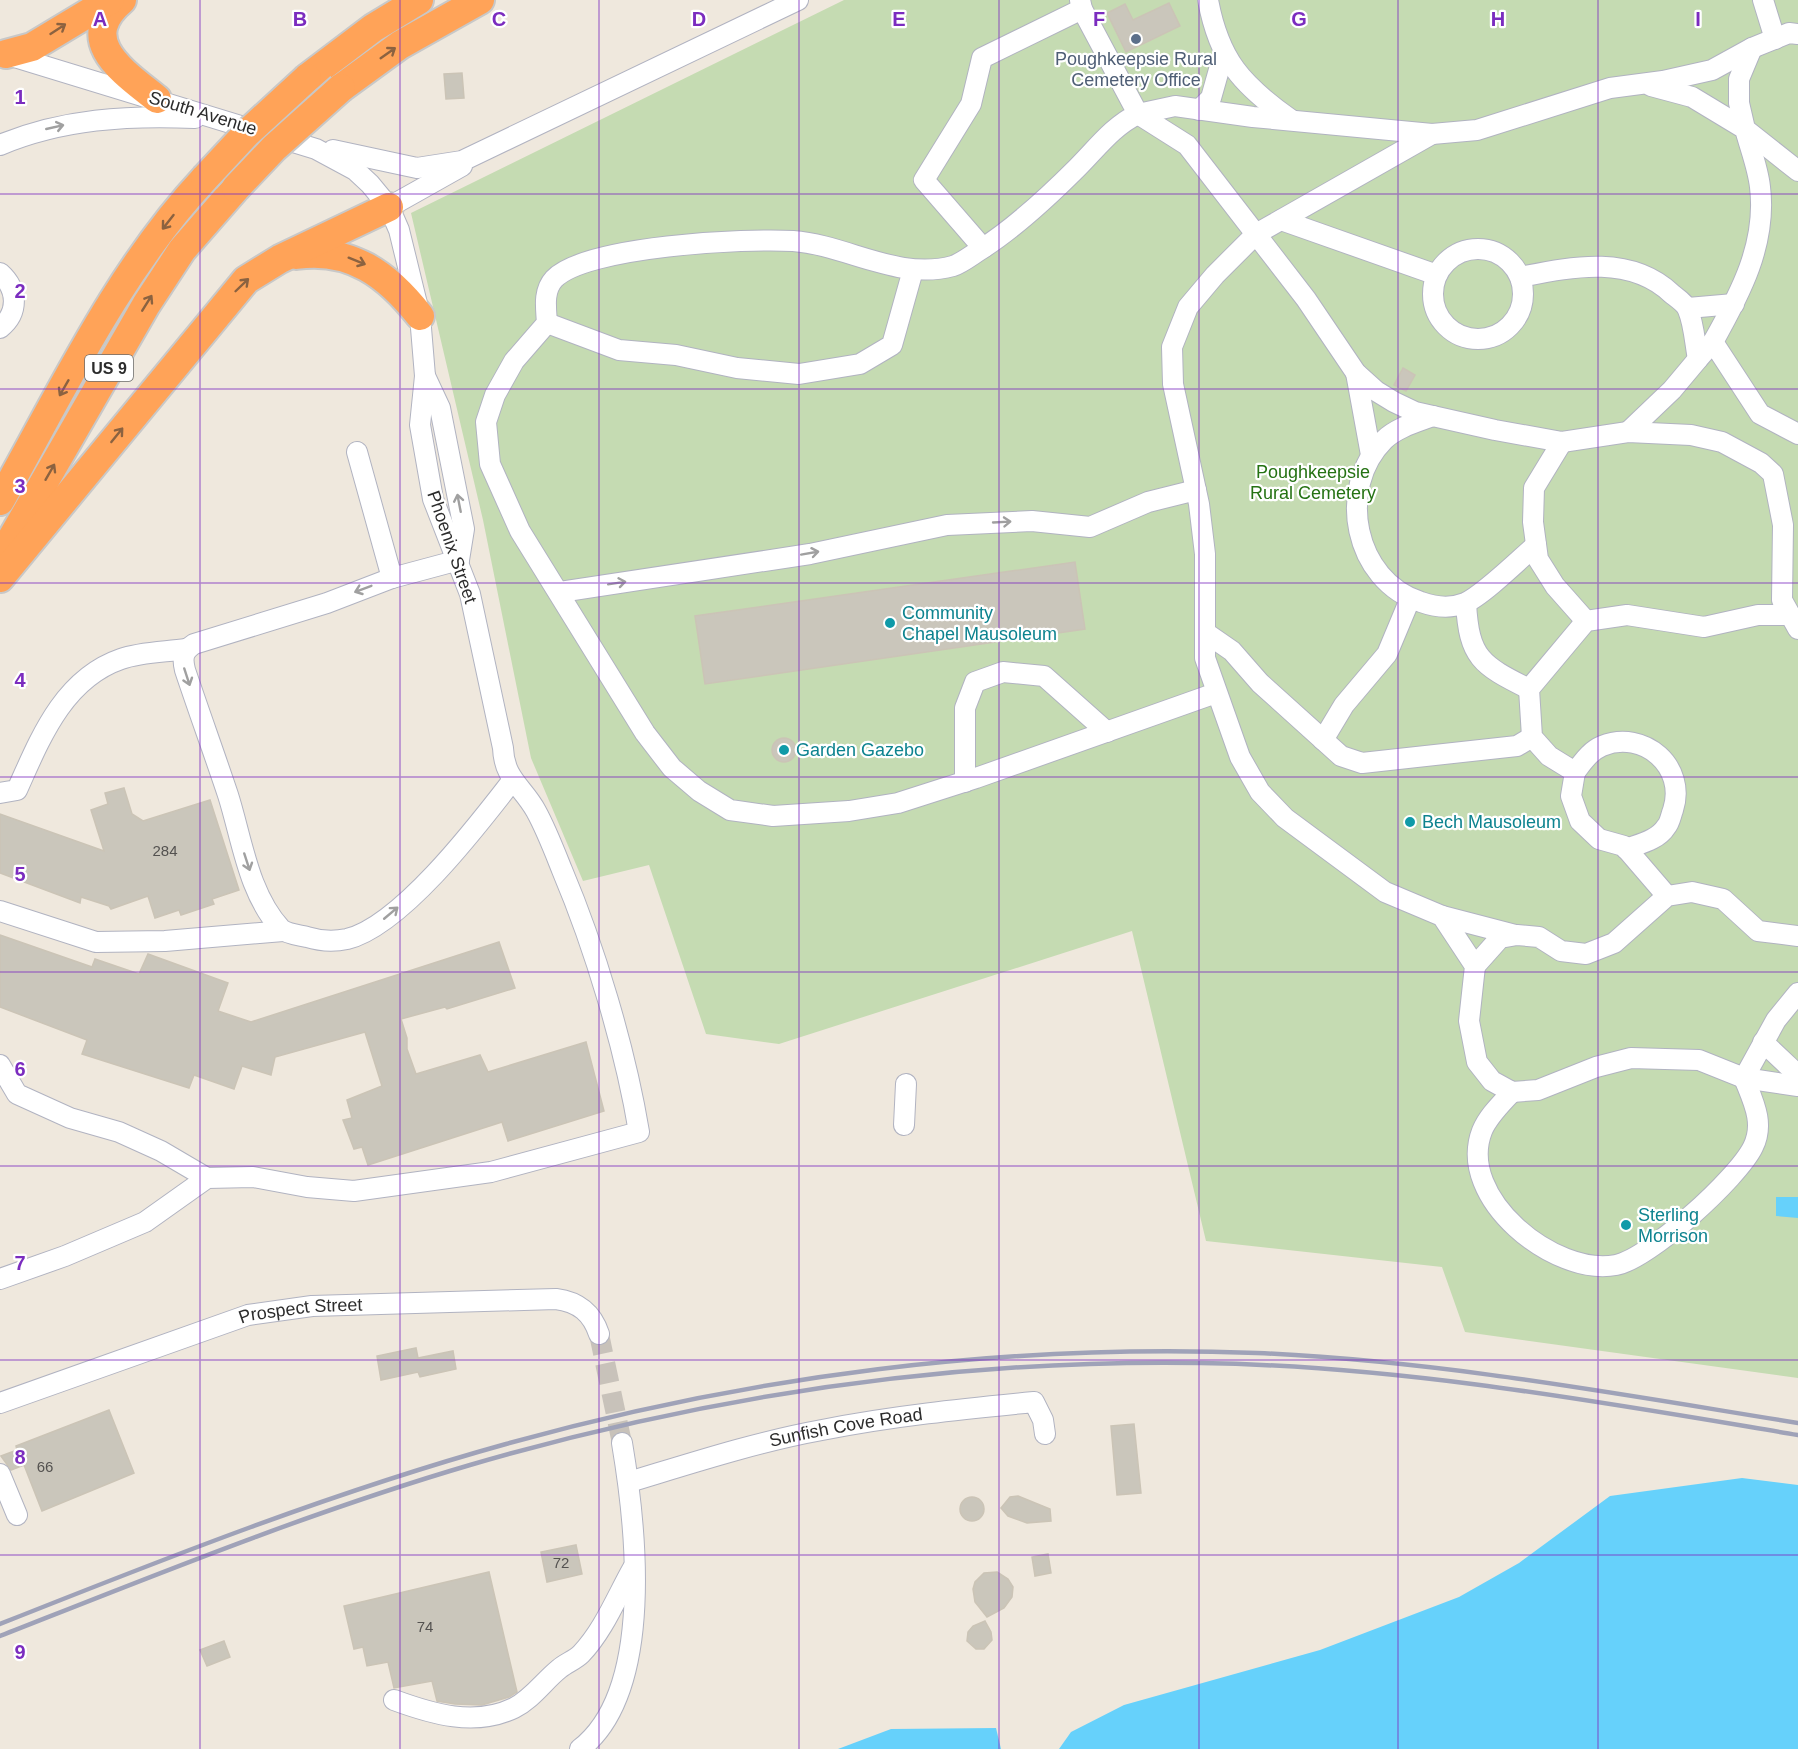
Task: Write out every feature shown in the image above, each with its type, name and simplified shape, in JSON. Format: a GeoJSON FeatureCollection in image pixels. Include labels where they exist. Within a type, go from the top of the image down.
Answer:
{"type":"FeatureCollection","features":[{"type":"Feature","properties":{"kind":"highway"},"geometry":{"type":"LineString","coordinates":[[2,55],[18,32],[68,0]]}},
{"type":"Feature","properties":{"kind":"highway"},"geometry":{"type":"LineString","coordinates":[[2,55],[32,46],[110,0]]}},
{"type":"Feature","properties":{"kind":"highway"},"geometry":{"type":"LineString","coordinates":[[122,0],[106,20],[102,35],[105,48],[117,66],[157,99]]}},
{"type":"Feature","properties":{"kind":"highway"},"geometry":{"type":"LineString","coordinates":[[373,28],[404,0]]}},
{"type":"Feature","properties":{"kind":"highway","name":"US 9"},"geometry":{"type":"LineString","coordinates":[[0,501],[137,265],[177,210],[246,134],[307,78],[373,28],[419,0]]}},
{"type":"Feature","properties":{"kind":"highway","name":"US 9"},"geometry":{"type":"LineString","coordinates":[[0,560],[146,305],[182,250],[274,148],[341,88],[400,45],[480,0]]}},
{"type":"Feature","properties":{"kind":"highway"},"geometry":{"type":"LineString","coordinates":[[0,578],[236,290],[255,273],[280,259],[389,207]]}},
{"type":"Feature","properties":{"kind":"highway"},"geometry":{"type":"LineString","coordinates":[[280,259],[327,253],[362,263],[391,283],[420,316]]}},
{"type":"Feature","properties":{"kind":"street"},"geometry":{"type":"LineString","coordinates":[[296,142],[417,168],[447,165],[480,154],[798,0]]}},
{"type":"Feature","properties":{"kind":"street"},"geometry":{"type":"LineString","coordinates":[[1208,0],[1213,27],[1236,72],[1257,96],[1293,121]]}},
{"type":"Feature","properties":{"kind":"street"},"geometry":{"type":"LineString","coordinates":[[1763,0],[1775,39]]}},
{"type":"Feature","properties":{"kind":"street"},"geometry":{"type":"LineString","coordinates":[[983,248],[924,180],[971,104],[982,58],[1081,4],[1138,114],[1187,145],[1306,299],[1356,373],[1376,391],[1415,412],[1562,442],[1628,432],[1691,435],[1722,442],[1752,457],[1773,474],[1783,525],[1782,600],[1794,622]]}},
{"type":"Feature","properties":{"kind":"street"},"geometry":{"type":"LineString","coordinates":[[1216,693],[898,803],[849,812],[773,816],[730,810],[699,791],[672,768],[645,733],[560,592],[520,531],[490,464],[486,422],[495,395],[514,361],[547,323],[545,297],[554,279],[577,266],[634,252],[732,242],[795,241],[914,270],[954,266],[983,248],[1072,173],[1119,123],[1138,114],[1175,106],[1293,121],[1432,134],[1477,130],[1610,88],[1712,70],[1752,48],[1789,33],[1798,34]]}},
{"type":"Feature","properties":{"kind":"street"},"geometry":{"type":"LineString","coordinates":[[1628,432],[1672,390],[1713,342],[1747,274],[1762,222],[1760,186],[1739,103],[1739,79],[1752,48]]}},
{"type":"Feature","properties":{"kind":"street"},"geometry":{"type":"LineString","coordinates":[[1199,110],[1211,98],[1224,52]]}},
{"type":"Feature","properties":{"kind":"street","name":"South Avenue"},"geometry":{"type":"LineString","coordinates":[[2,55],[296,142],[335,158],[355,170],[389,207]]}},
{"type":"Feature","properties":{"kind":"street"},"geometry":{"type":"LineString","coordinates":[[1643,84],[1692,97],[1745,129],[1798,171]]}},
{"type":"Feature","properties":{"kind":"street"},"geometry":{"type":"LineString","coordinates":[[0,145],[42,130],[101,119],[159,117],[223,120]]}},
{"type":"Feature","properties":{"kind":"street"},"geometry":{"type":"LineString","coordinates":[[1432,134],[1256,234],[1215,275],[1188,307],[1172,347],[1173,384],[1196,490],[1204,554],[1205,658],[1240,757],[1260,792],[1285,818],[1384,892],[1442,916],[1517,935],[1539,937],[1560,951],[1586,954],[1614,943],[1666,896],[1692,891],[1723,899],[1758,931],[1798,936]]}},
{"type":"Feature","properties":{"kind":"street"},"geometry":{"type":"LineString","coordinates":[[389,207],[441,180],[480,154]]}},
{"type":"Feature","properties":{"kind":"street","name":"Phoenix Street"},"geometry":{"type":"LineString","coordinates":[[389,207],[399,230],[420,316],[425,376],[420,425],[433,499],[459,560],[470,594],[504,760],[512,781]]}},
{"type":"Feature","properties":{"kind":"street"},"geometry":{"type":"LineString","coordinates":[[1281,220],[1437,275]]}},
{"type":"Feature","properties":{"kind":"street"},"geometry":{"type":"LineString","coordinates":[[1471,249],[1486,250],[1500,255],[1512,264],[1520,277],[1523,292],[1521,306],[1515,320],[1498,334],[1477,340],[1462,337],[1450,330],[1440,318],[1434,304],[1433,290],[1437,275],[1451,258],[1471,249]]}},
{"type":"Feature","properties":{"kind":"street"},"geometry":{"type":"LineString","coordinates":[[1520,277],[1569,268],[1631,269],[1662,284],[1688,308],[1698,359]]}},
{"type":"Feature","properties":{"kind":"street"},"geometry":{"type":"LineString","coordinates":[[547,323],[619,350],[676,355],[737,368],[799,374],[860,364],[891,345],[914,270]]}},
{"type":"Feature","properties":{"kind":"street"},"geometry":{"type":"LineString","coordinates":[[0,273],[10,285],[14,301],[10,317],[0,328]]}},
{"type":"Feature","properties":{"kind":"street"},"geometry":{"type":"LineString","coordinates":[[1688,308],[1734,304]]}},
{"type":"Feature","properties":{"kind":"street"},"geometry":{"type":"LineString","coordinates":[[1713,342],[1760,414],[1798,434]]}},
{"type":"Feature","properties":{"kind":"street"},"geometry":{"type":"LineString","coordinates":[[1356,373],[1371,455]]}},
{"type":"Feature","properties":{"kind":"street"},"geometry":{"type":"LineString","coordinates":[[1433,416],[1386,438],[1371,455],[1360,480],[1356,518],[1365,554],[1386,580],[1410,599],[1439,608],[1466,603],[1536,545]]}},
{"type":"Feature","properties":{"kind":"street"},"geometry":{"type":"LineString","coordinates":[[1562,442],[1534,488],[1533,522],[1536,545],[1538,559],[1555,586],[1586,621]]}},
{"type":"Feature","properties":{"kind":"street"},"geometry":{"type":"LineString","coordinates":[[357,452],[392,578]]}},
{"type":"Feature","properties":{"kind":"street"},"geometry":{"type":"LineString","coordinates":[[560,592],[810,554],[947,525],[1032,521],[1090,527],[1148,502],[1196,490]]}},
{"type":"Feature","properties":{"kind":"street"},"geometry":{"type":"LineString","coordinates":[[0,793],[17,790],[53,716],[80,682],[121,659],[186,650],[207,638],[327,603],[392,578],[459,560]]}},
{"type":"Feature","properties":{"kind":"street"},"geometry":{"type":"LineString","coordinates":[[1323,740],[1344,705],[1387,654],[1410,599]]}},
{"type":"Feature","properties":{"kind":"street"},"geometry":{"type":"LineString","coordinates":[[1466,603],[1468,634],[1479,658],[1496,672],[1528,689]]}},
{"type":"Feature","properties":{"kind":"street"},"geometry":{"type":"LineString","coordinates":[[1575,772],[1550,756],[1532,737],[1528,689],[1586,621],[1627,615],[1704,627],[1758,615],[1794,622]]}},
{"type":"Feature","properties":{"kind":"street"},"geometry":{"type":"LineString","coordinates":[[1206,633],[1232,651],[1260,683],[1341,756],[1362,763],[1517,746],[1532,737]]}},
{"type":"Feature","properties":{"kind":"street"},"geometry":{"type":"LineString","coordinates":[[186,650],[182,659],[185,670],[228,796],[248,867],[270,913],[283,931]]}},
{"type":"Feature","properties":{"kind":"street"},"geometry":{"type":"LineString","coordinates":[[964,782],[965,708],[975,682],[1003,672],[1044,676],[1107,732]]}},
{"type":"Feature","properties":{"kind":"street"},"geometry":{"type":"LineString","coordinates":[[1626,849],[1652,839],[1666,827],[1674,806],[1676,784],[1666,762],[1650,748],[1628,742],[1602,746],[1587,756],[1575,772],[1570,796],[1580,820],[1599,839],[1626,849],[1666,896]]}},
{"type":"Feature","properties":{"kind":"street"},"geometry":{"type":"LineString","coordinates":[[0,911],[96,942],[165,941],[283,931],[324,942],[347,939],[372,928],[415,893],[445,862],[512,781],[535,809],[565,878],[604,993],[630,1085],[639,1132],[491,1172],[354,1191],[307,1187],[253,1177],[207,1179],[145,1222],[65,1256],[0,1279]]}},
{"type":"Feature","properties":{"kind":"street"},"geometry":{"type":"LineString","coordinates":[[1442,916],[1475,966]]}},
{"type":"Feature","properties":{"kind":"street"},"geometry":{"type":"LineString","coordinates":[[1517,935],[1500,938],[1475,966],[1469,1021],[1477,1062],[1492,1081],[1512,1092],[1538,1090],[1596,1067],[1631,1058],[1700,1060],[1744,1078],[1798,1086]]}},
{"type":"Feature","properties":{"kind":"street"},"geometry":{"type":"LineString","coordinates":[[1512,1092],[1486,1125],[1478,1150],[1483,1177],[1499,1211],[1520,1230],[1557,1256],[1587,1266],[1618,1265],[1647,1250],[1674,1231],[1725,1182],[1753,1147],[1759,1116],[1744,1078],[1776,1020],[1798,993]]}},
{"type":"Feature","properties":{"kind":"street"},"geometry":{"type":"LineString","coordinates":[[1763,1042],[1798,1075]]}},
{"type":"Feature","properties":{"kind":"street"},"geometry":{"type":"LineString","coordinates":[[0,1065],[17,1094],[70,1118],[130,1137],[161,1151],[207,1179]]}},
{"type":"Feature","properties":{"kind":"street"},"geometry":{"type":"LineString","coordinates":[[904,1125],[906,1084]]}},
{"type":"Feature","properties":{"kind":"street","name":"Prospect Street"},"geometry":{"type":"LineString","coordinates":[[0,1403],[248,1315],[312,1306],[556,1299],[575,1303],[582,1308],[593,1321],[599,1335]]}},
{"type":"Feature","properties":{"kind":"street","name":"Sunfish Cove Road"},"geometry":{"type":"LineString","coordinates":[[628,1482],[716,1456],[821,1430],[924,1414],[1034,1402],[1043,1420],[1045,1434]]}},
{"type":"Feature","properties":{"kind":"street"},"geometry":{"type":"LineString","coordinates":[[580,1749],[595,1737],[616,1699],[629,1653],[634,1618],[634,1565],[628,1482],[622,1443]]}},
{"type":"Feature","properties":{"kind":"street"},"geometry":{"type":"LineString","coordinates":[[0,1474],[17,1515]]}},
{"type":"Feature","properties":{"kind":"street"},"geometry":{"type":"LineString","coordinates":[[394,1700],[430,1713],[458,1718],[493,1714],[514,1708],[559,1669],[580,1655],[597,1633],[634,1565]]}},
{"type":"Feature","properties":{"kind":"green space","name":"Poughkeepsie Rural Cemetery"},"geometry":{"type":"Polygon","coordinates":[[[844,0],[1798,0],[1798,1378],[1465,1332],[1442,1267],[1206,1241],[1132,931],[779,1044],[706,1034],[649,865],[583,881],[531,758],[483,520],[411,213],[844,0]]]}},
{"type":"Feature","properties":{"kind":"water"},"geometry":{"type":"Polygon","coordinates":[[[1776,1197],[1798,1197],[1798,1218],[1776,1216],[1776,1197]]]}},
{"type":"Feature","properties":{"kind":"water"},"geometry":{"type":"Polygon","coordinates":[[[1742,1478],[1798,1485],[1798,1749],[1059,1749],[1071,1732],[1124,1705],[1320,1650],[1459,1597],[1519,1563],[1610,1496],[1742,1478]]]}},
{"type":"Feature","properties":{"kind":"water"},"geometry":{"type":"Polygon","coordinates":[[[996,1728],[1001,1749],[838,1749],[891,1729],[996,1728]]]}},
{"type":"Feature","properties":{"kind":"building","name":"Poughkeepsie Rural Cemetery Office"},"geometry":{"type":"Polygon","coordinates":[[[1169,3],[1180,26],[1126,52],[1107,13],[1125,4],[1133,20],[1169,3]]]}},
{"type":"Feature","properties":{"kind":"building"},"geometry":{"type":"Polygon","coordinates":[[[462,73],[464,98],[446,99],[444,74],[462,73]]]}},
{"type":"Feature","properties":{"kind":"building"},"geometry":{"type":"Polygon","coordinates":[[[1403,368],[1415,375],[1406,391],[1394,385],[1403,368]]]}},
{"type":"Feature","properties":{"kind":"building","name":"Community Chapel Mausoleum"},"geometry":{"type":"Polygon","coordinates":[[[1075,562],[1085,629],[705,684],[695,616],[1075,562]]]}},
{"type":"Feature","properties":{"kind":"building","name":"Garden Gazebo"},"geometry":{"type":"Polygon","coordinates":[[[784,738],[789,739],[795,745],[795,755],[789,761],[784,762],[779,761],[773,755],[772,750],[773,745],[779,739],[784,738]]]}},
{"type":"Feature","properties":{"kind":"building"},"geometry":{"type":"Polygon","coordinates":[[[124,788],[132,814],[143,821],[210,800],[239,890],[212,899],[214,904],[181,915],[179,910],[155,918],[148,896],[111,909],[109,906],[81,897],[80,903],[0,873],[0,814],[104,851],[91,810],[108,804],[105,793],[124,788]]]}},
{"type":"Feature","properties":{"kind":"building"},"geometry":{"type":"Polygon","coordinates":[[[0,935],[92,967],[95,959],[139,974],[148,954],[228,983],[218,1011],[251,1022],[499,942],[515,988],[447,1009],[445,1007],[401,1019],[407,1038],[407,1049],[416,1074],[480,1055],[488,1072],[586,1042],[604,1111],[508,1141],[502,1122],[368,1165],[362,1147],[354,1149],[343,1120],[352,1118],[347,1100],[382,1086],[365,1032],[275,1057],[271,1075],[242,1066],[234,1089],[194,1075],[189,1088],[82,1054],[87,1040],[0,1007],[0,935]]]}},
{"type":"Feature","properties":{"kind":"building"},"geometry":{"type":"Polygon","coordinates":[[[416,1348],[418,1358],[453,1351],[456,1369],[420,1377],[418,1372],[381,1380],[377,1356],[416,1348]]]}},
{"type":"Feature","properties":{"kind":"building"},"geometry":{"type":"Polygon","coordinates":[[[109,1410],[134,1473],[42,1511],[24,1465],[11,1470],[1,1456],[17,1450],[16,1446],[109,1410]]]}},
{"type":"Feature","properties":{"kind":"building"},"geometry":{"type":"Polygon","coordinates":[[[1134,1424],[1141,1493],[1117,1495],[1111,1426],[1134,1424]]]}},
{"type":"Feature","properties":{"kind":"building"},"geometry":{"type":"Polygon","coordinates":[[[1018,1496],[1050,1509],[1051,1521],[1027,1523],[1008,1516],[1001,1508],[1010,1497],[1018,1496]]]}},
{"type":"Feature","properties":{"kind":"building"},"geometry":{"type":"Polygon","coordinates":[[[972,1497],[980,1501],[984,1509],[980,1517],[972,1521],[964,1517],[960,1509],[964,1501],[972,1497]]]}},
{"type":"Feature","properties":{"kind":"building"},"geometry":{"type":"Polygon","coordinates":[[[576,1545],[582,1574],[547,1582],[541,1552],[576,1545]]]}},
{"type":"Feature","properties":{"kind":"building"},"geometry":{"type":"Polygon","coordinates":[[[1048,1554],[1051,1573],[1035,1576],[1032,1557],[1048,1554]]]}},
{"type":"Feature","properties":{"kind":"building"},"geometry":{"type":"Polygon","coordinates":[[[489,1572],[517,1692],[509,1697],[482,1705],[455,1704],[437,1701],[432,1681],[394,1688],[388,1662],[367,1666],[363,1647],[354,1649],[344,1606],[489,1572]]]}},
{"type":"Feature","properties":{"kind":"building"},"geometry":{"type":"Polygon","coordinates":[[[997,1572],[1008,1579],[1013,1587],[1012,1597],[1004,1608],[987,1617],[975,1602],[973,1589],[975,1582],[984,1573],[997,1572]]]}},
{"type":"Feature","properties":{"kind":"building"},"geometry":{"type":"Polygon","coordinates":[[[985,1621],[991,1632],[992,1640],[984,1649],[976,1649],[967,1641],[968,1632],[973,1626],[985,1621]]]}},
{"type":"Feature","properties":{"kind":"building"},"geometry":{"type":"Polygon","coordinates":[[[224,1641],[230,1657],[207,1666],[200,1650],[224,1641]]]}},
{"type":"Feature","properties":{"kind":"tunnel"},"geometry":{"type":"LineString","coordinates":[[599,1334],[622,1443]]}},
{"type":"Feature","properties":{"kind":"railway"},"geometry":{"type":"LineString","coordinates":[[0,1624],[250,1527],[377,1483],[506,1444],[597,1420],[690,1400],[878,1369],[972,1359],[1067,1353],[1162,1351],[1257,1353],[1325,1357],[1461,1371],[1596,1390],[1798,1423]]}},
{"type":"Feature","properties":{"kind":"railway"},"geometry":{"type":"LineString","coordinates":[[0,1636],[292,1524],[470,1465],[649,1419],[740,1401],[923,1375],[1108,1363],[1201,1363],[1351,1371],[1501,1388],[1798,1435]]}},
{"type":"Feature","properties":{"kind":"place","name":"Poughkeepsie Rural Cemetery Office"},"geometry":{"type":"Point","coordinates":[1136,39]}},
{"type":"Feature","properties":{"kind":"place","name":"Community Chapel Mausoleum"},"geometry":{"type":"Point","coordinates":[890,623]}},
{"type":"Feature","properties":{"kind":"place","name":"Garden Gazebo"},"geometry":{"type":"Point","coordinates":[784,750]}},
{"type":"Feature","properties":{"kind":"place","name":"Bech Mausoleum"},"geometry":{"type":"Point","coordinates":[1410,822]}},
{"type":"Feature","properties":{"kind":"place","name":"Sterling Morrison"},"geometry":{"type":"Point","coordinates":[1626,1225]}}]}
